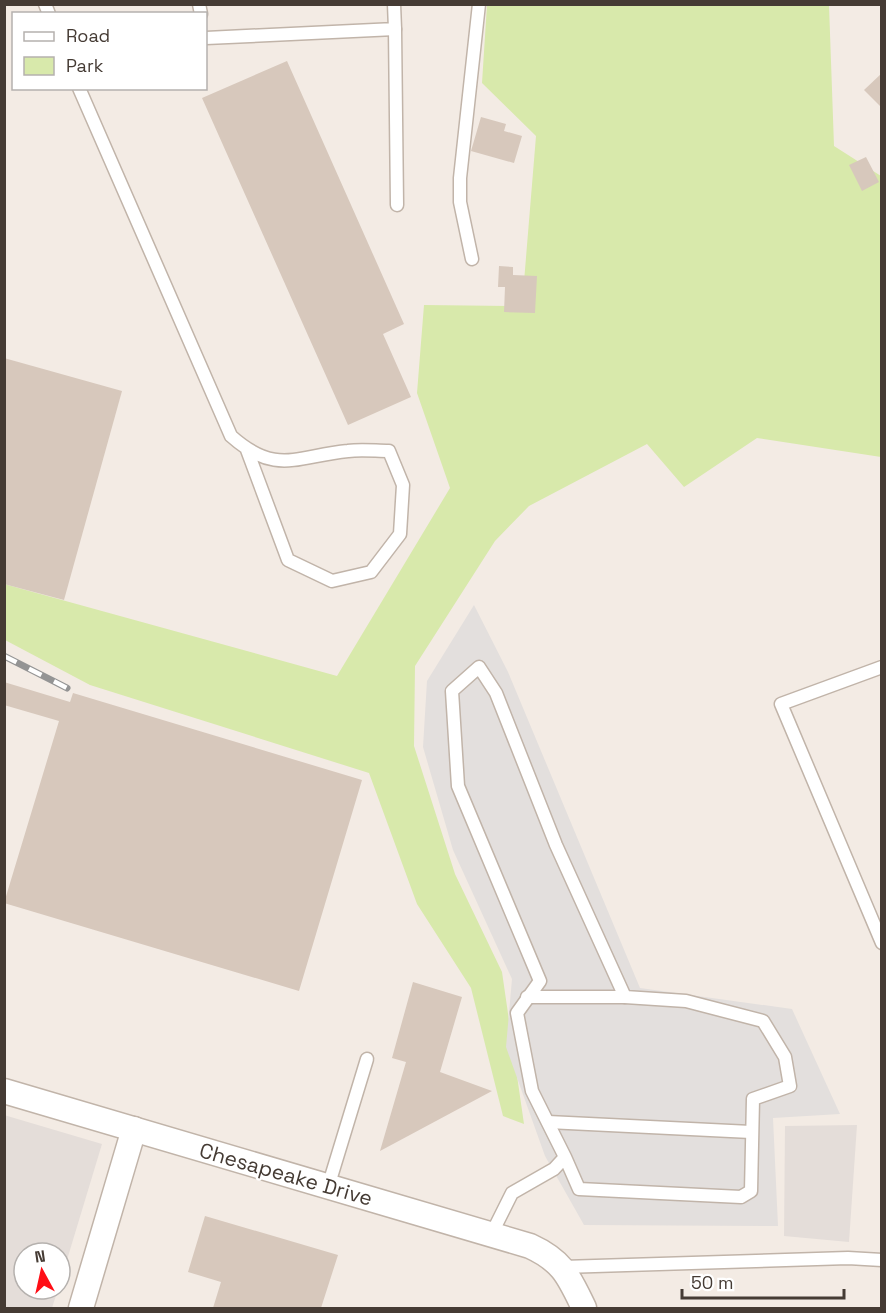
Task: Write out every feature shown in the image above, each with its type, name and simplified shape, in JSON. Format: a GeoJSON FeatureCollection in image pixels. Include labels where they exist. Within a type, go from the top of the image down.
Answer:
{"type":"FeatureCollection","features":[{"type":"Feature","properties":{"kind":"street","name":"Chesapeake Drive"},"geometry":{"type":"LineString","coordinates":[[4,1091],[491,1235],[548,1254],[563,1267]]}},
{"type":"Feature","properties":{"kind":"street"},"geometry":{"type":"LineString","coordinates":[[81,1308],[134,1130]]}},
{"type":"Feature","properties":{"kind":"street"},"geometry":{"type":"LineString","coordinates":[[563,1267],[584,1308]]}},
{"type":"Feature","properties":{"kind":"lane"},"geometry":{"type":"LineString","coordinates":[[394,4],[397,205]]}},
{"type":"Feature","properties":{"kind":"lane"},"geometry":{"type":"LineString","coordinates":[[472,259],[460,202],[460,178],[479,4]]}},
{"type":"Feature","properties":{"kind":"lane"},"geometry":{"type":"LineString","coordinates":[[207,38],[395,29]]}},
{"type":"Feature","properties":{"kind":"lane"},"geometry":{"type":"LineString","coordinates":[[80,90],[231,436],[247,450],[271,461],[304,460],[348,450],[389,452],[403,485],[400,534],[371,572],[332,580],[288,560],[247,450]]}},
{"type":"Feature","properties":{"kind":"lane"},"geometry":{"type":"LineString","coordinates":[[527,997],[625,997],[686,1001],[763,1021],[785,1057],[790,1086],[753,1099],[751,1191],[741,1197],[579,1189],[532,1090],[518,1013],[527,997],[540,981],[458,786],[452,691],[479,667],[496,693],[556,844],[625,997]]}},
{"type":"Feature","properties":{"kind":"lane"},"geometry":{"type":"LineString","coordinates":[[882,667],[782,704],[882,943]]}},
{"type":"Feature","properties":{"kind":"lane"},"geometry":{"type":"LineString","coordinates":[[328,1187],[367,1059]]}},
{"type":"Feature","properties":{"kind":"lane"},"geometry":{"type":"LineString","coordinates":[[548,1122],[751,1132]]}},
{"type":"Feature","properties":{"kind":"lane"},"geometry":{"type":"LineString","coordinates":[[491,1235],[512,1192],[554,1169],[565,1157]]}},
{"type":"Feature","properties":{"kind":"lane"},"geometry":{"type":"LineString","coordinates":[[563,1267],[848,1258],[882,1260]]}},
{"type":"Feature","properties":{"kind":"shaded area"},"geometry":{"type":"Polygon","coordinates":[[[474,605],[508,672],[640,988],[792,1009],[840,1114],[773,1118],[778,1226],[584,1225],[545,1156],[506,1047],[512,979],[453,850],[423,747],[427,681],[474,605]]]}},
{"type":"Feature","properties":{"kind":"shaded area"},"geometry":{"type":"Polygon","coordinates":[[[4,1115],[102,1144],[72,1243],[72,1241],[12,1241],[12,1301],[54,1301],[52,1308],[5,1308],[4,1115]]]}},
{"type":"Feature","properties":{"kind":"shaded area"},"geometry":{"type":"Polygon","coordinates":[[[857,1125],[849,1242],[784,1236],[785,1126],[857,1125]]]}},
{"type":"Feature","properties":{"kind":"green space"},"geometry":{"type":"Polygon","coordinates":[[[487,5],[829,5],[834,146],[881,176],[881,457],[757,438],[684,487],[647,444],[529,506],[495,541],[415,666],[414,746],[455,874],[502,972],[524,1124],[503,1116],[471,988],[417,904],[369,773],[90,685],[5,640],[4,584],[337,676],[450,488],[417,393],[424,305],[522,306],[536,136],[482,83],[487,5]]]}},
{"type":"Feature","properties":{"kind":"building"},"geometry":{"type":"Polygon","coordinates":[[[287,61],[404,324],[383,334],[411,397],[348,425],[202,98],[287,61]]]}},
{"type":"Feature","properties":{"kind":"building"},"geometry":{"type":"Polygon","coordinates":[[[882,73],[882,108],[864,90],[882,73]]]}},
{"type":"Feature","properties":{"kind":"building"},"geometry":{"type":"Polygon","coordinates":[[[481,117],[506,124],[504,131],[522,136],[514,163],[471,151],[481,117]]]}},
{"type":"Feature","properties":{"kind":"building"},"geometry":{"type":"Polygon","coordinates":[[[866,157],[879,182],[862,191],[849,165],[866,157]]]}},
{"type":"Feature","properties":{"kind":"building"},"geometry":{"type":"Polygon","coordinates":[[[499,266],[513,267],[513,275],[537,276],[535,313],[504,312],[505,287],[498,287],[499,266]]]}},
{"type":"Feature","properties":{"kind":"building"},"geometry":{"type":"Polygon","coordinates":[[[4,358],[122,391],[64,600],[4,584],[4,358]]]}},
{"type":"Feature","properties":{"kind":"building"},"geometry":{"type":"Polygon","coordinates":[[[4,682],[70,702],[73,693],[362,780],[299,991],[4,903],[59,721],[4,705],[4,682]]]}},
{"type":"Feature","properties":{"kind":"building"},"geometry":{"type":"Polygon","coordinates":[[[413,982],[462,997],[440,1072],[492,1091],[380,1151],[406,1062],[392,1058],[413,982]]]}},
{"type":"Feature","properties":{"kind":"building"},"geometry":{"type":"Polygon","coordinates":[[[205,1216],[338,1255],[321,1308],[213,1308],[221,1282],[188,1272],[205,1216]]]}},
{"type":"Feature","properties":{"kind":"railway"},"geometry":{"type":"LineString","coordinates":[[4,656],[67,688]]}}]}
